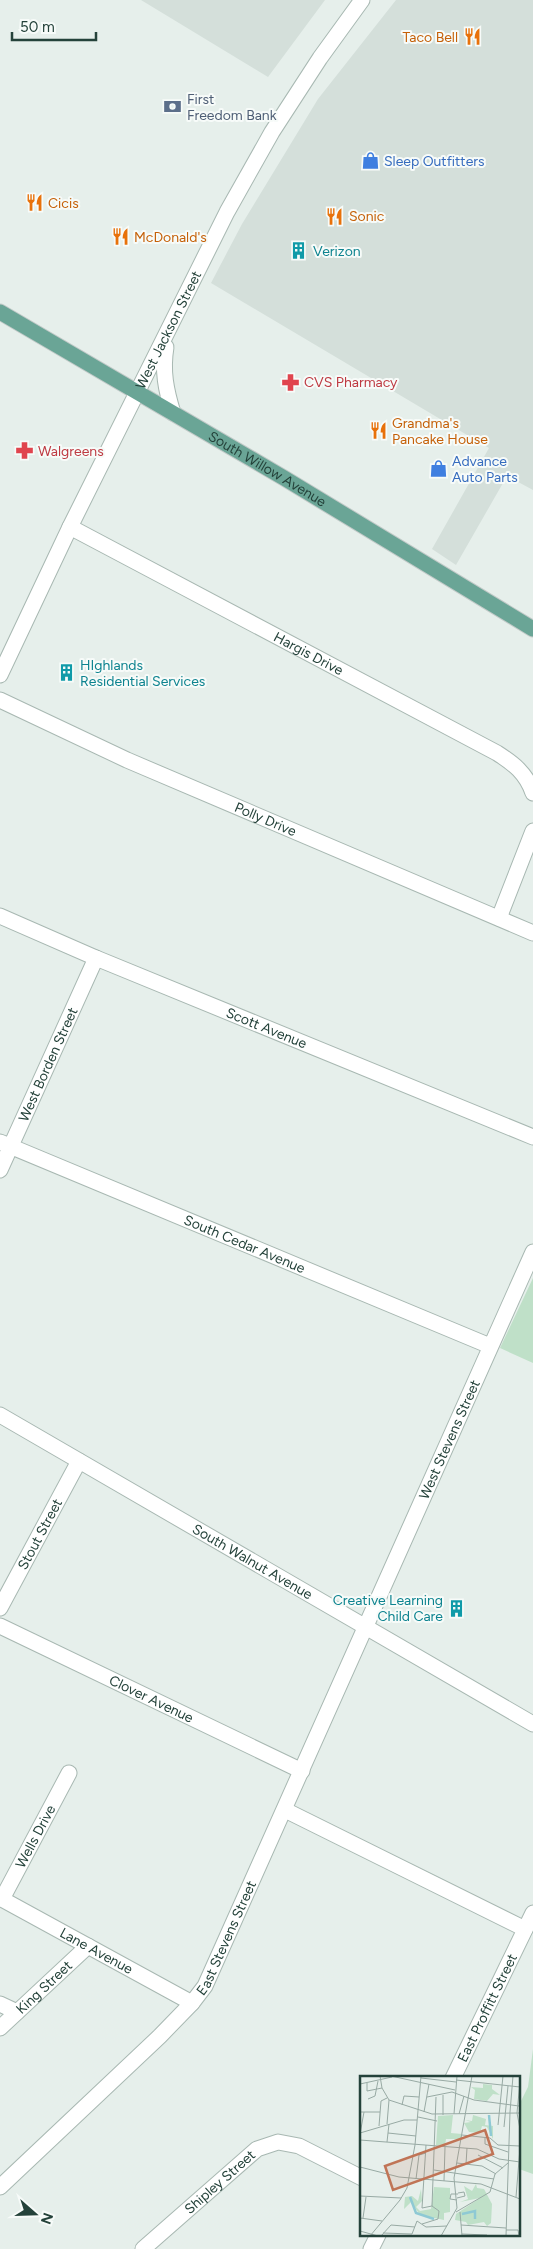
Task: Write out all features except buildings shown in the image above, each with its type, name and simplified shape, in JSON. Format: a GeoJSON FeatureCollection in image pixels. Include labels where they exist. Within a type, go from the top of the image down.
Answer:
{"type":"FeatureCollection","features":[{"type":"Feature","properties":{"kind":"main road","name":"South Willow Avenue"},"geometry":{"type":"LineString","coordinates":[[0,312],[533,629]]}},
{"type":"Feature","properties":{"kind":"street","name":"West Jackson Street"},"geometry":{"type":"LineString","coordinates":[[0,675],[70,527],[227,212],[272,132],[320,58],[362,0]]}},
{"type":"Feature","properties":{"kind":"street"},"geometry":{"type":"LineString","coordinates":[[170,327],[163,366],[164,384],[172,414]]}},
{"type":"Feature","properties":{"kind":"street","name":"Hargis Drive"},"geometry":{"type":"LineString","coordinates":[[70,527],[497,753],[515,765],[528,780],[533,793]]}},
{"type":"Feature","properties":{"kind":"street","name":"Polly Drive"},"geometry":{"type":"LineString","coordinates":[[0,700],[127,760],[533,933]]}},
{"type":"Feature","properties":{"kind":"street"},"geometry":{"type":"LineString","coordinates":[[499,918],[533,831]]}},
{"type":"Feature","properties":{"kind":"street","name":"Scott Avenue"},"geometry":{"type":"LineString","coordinates":[[0,916],[96,958],[533,1137]]}},
{"type":"Feature","properties":{"kind":"street","name":"West Borden Street"},"geometry":{"type":"LineString","coordinates":[[0,1170],[6,1144],[96,958]]}},
{"type":"Feature","properties":{"kind":"street","name":"South Cedar Avenue"},"geometry":{"type":"LineString","coordinates":[[6,1144],[490,1346]]}},
{"type":"Feature","properties":{"kind":"street","name":"West Stevens Street"},"geometry":{"type":"LineString","coordinates":[[365,1626],[533,1252]]}},
{"type":"Feature","properties":{"kind":"street","name":"South Walnut Avenue"},"geometry":{"type":"LineString","coordinates":[[0,1414],[533,1724]]}},
{"type":"Feature","properties":{"kind":"street","name":"Stout Street"},"geometry":{"type":"LineString","coordinates":[[0,1608],[79,1460]]}},
{"type":"Feature","properties":{"kind":"street","name":"Clover Avenue"},"geometry":{"type":"LineString","coordinates":[[0,1626],[302,1771]]}},
{"type":"Feature","properties":{"kind":"street","name":"East Stevens Street"},"geometry":{"type":"LineString","coordinates":[[0,2187],[192,2003],[215,1967],[365,1626]]}},
{"type":"Feature","properties":{"kind":"street","name":"Wells Drive"},"geometry":{"type":"LineString","coordinates":[[1,1898],[69,1773]]}},
{"type":"Feature","properties":{"kind":"street"},"geometry":{"type":"LineString","coordinates":[[285,1810],[525,1929]]}},
{"type":"Feature","properties":{"kind":"street","name":"Lane Avenue"},"geometry":{"type":"LineString","coordinates":[[1,1898],[192,2003]]}},
{"type":"Feature","properties":{"kind":"street","name":"East Proffitt Street"},"geometry":{"type":"LineString","coordinates":[[455,2076],[533,1913]]}},
{"type":"Feature","properties":{"kind":"street","name":"King Street"},"geometry":{"type":"LineString","coordinates":[[0,2028],[88,1946]]}},
{"type":"Feature","properties":{"kind":"street"},"geometry":{"type":"LineString","coordinates":[[0,2004],[17,2012]]}},
{"type":"Feature","properties":{"kind":"street","name":"Shipley Street"},"geometry":{"type":"LineString","coordinates":[[143,2249],[257,2149],[278,2142],[300,2146],[360,2177]]}},
{"type":"Feature","properties":{"kind":"street"},"geometry":{"type":"LineString","coordinates":[[371,2249],[378,2236]]}},
{"type":"Feature","properties":{"kind":"shaded area"},"geometry":{"type":"Polygon","coordinates":[[[141,0],[325,0],[268,77],[141,0]]]}},
{"type":"Feature","properties":{"kind":"shaded area"},"geometry":{"type":"Polygon","coordinates":[[[396,0],[533,0],[533,490],[507,476],[456,565],[432,549],[489,448],[211,283],[242,224],[318,99],[396,0]]]}},
{"type":"Feature","properties":{"kind":"green space"},"geometry":{"type":"Polygon","coordinates":[[[533,1278],[533,1363],[500,1348],[533,1278]]]}},
{"type":"Feature","properties":{"kind":"green space"},"geometry":{"type":"Polygon","coordinates":[[[533,2049],[533,2174],[520,2169],[520,2103],[528,2087],[533,2049]]]}},
{"type":"Feature","properties":{"kind":"place","name":"Taco Bell"},"geometry":{"type":"Point","coordinates":[472,37]}},
{"type":"Feature","properties":{"kind":"place","name":"First Freedom Bank"},"geometry":{"type":"Point","coordinates":[173,107]}},
{"type":"Feature","properties":{"kind":"place","name":"Sleep Outfitters"},"geometry":{"type":"Point","coordinates":[370,161]}},
{"type":"Feature","properties":{"kind":"place","name":"Cicis"},"geometry":{"type":"Point","coordinates":[34,203]}},
{"type":"Feature","properties":{"kind":"place","name":"Sonic"},"geometry":{"type":"Point","coordinates":[335,216]}},
{"type":"Feature","properties":{"kind":"place","name":"McDonald's"},"geometry":{"type":"Point","coordinates":[120,237]}},
{"type":"Feature","properties":{"kind":"place","name":"Verizon"},"geometry":{"type":"Point","coordinates":[299,251]}},
{"type":"Feature","properties":{"kind":"place","name":"CVS Pharmacy"},"geometry":{"type":"Point","coordinates":[290,382]}},
{"type":"Feature","properties":{"kind":"place","name":"Grandma's Pancake House"},"geometry":{"type":"Point","coordinates":[378,431]}},
{"type":"Feature","properties":{"kind":"place","name":"Walgreens"},"geometry":{"type":"Point","coordinates":[24,451]}},
{"type":"Feature","properties":{"kind":"place","name":"Advance Auto Parts"},"geometry":{"type":"Point","coordinates":[438,469]}},
{"type":"Feature","properties":{"kind":"place","name":"HIghlands Residential Services"},"geometry":{"type":"Point","coordinates":[66,673]}},
{"type":"Feature","properties":{"kind":"place","name":"Creative Learning Child Care"},"geometry":{"type":"Point","coordinates":[457,1608]}}]}
